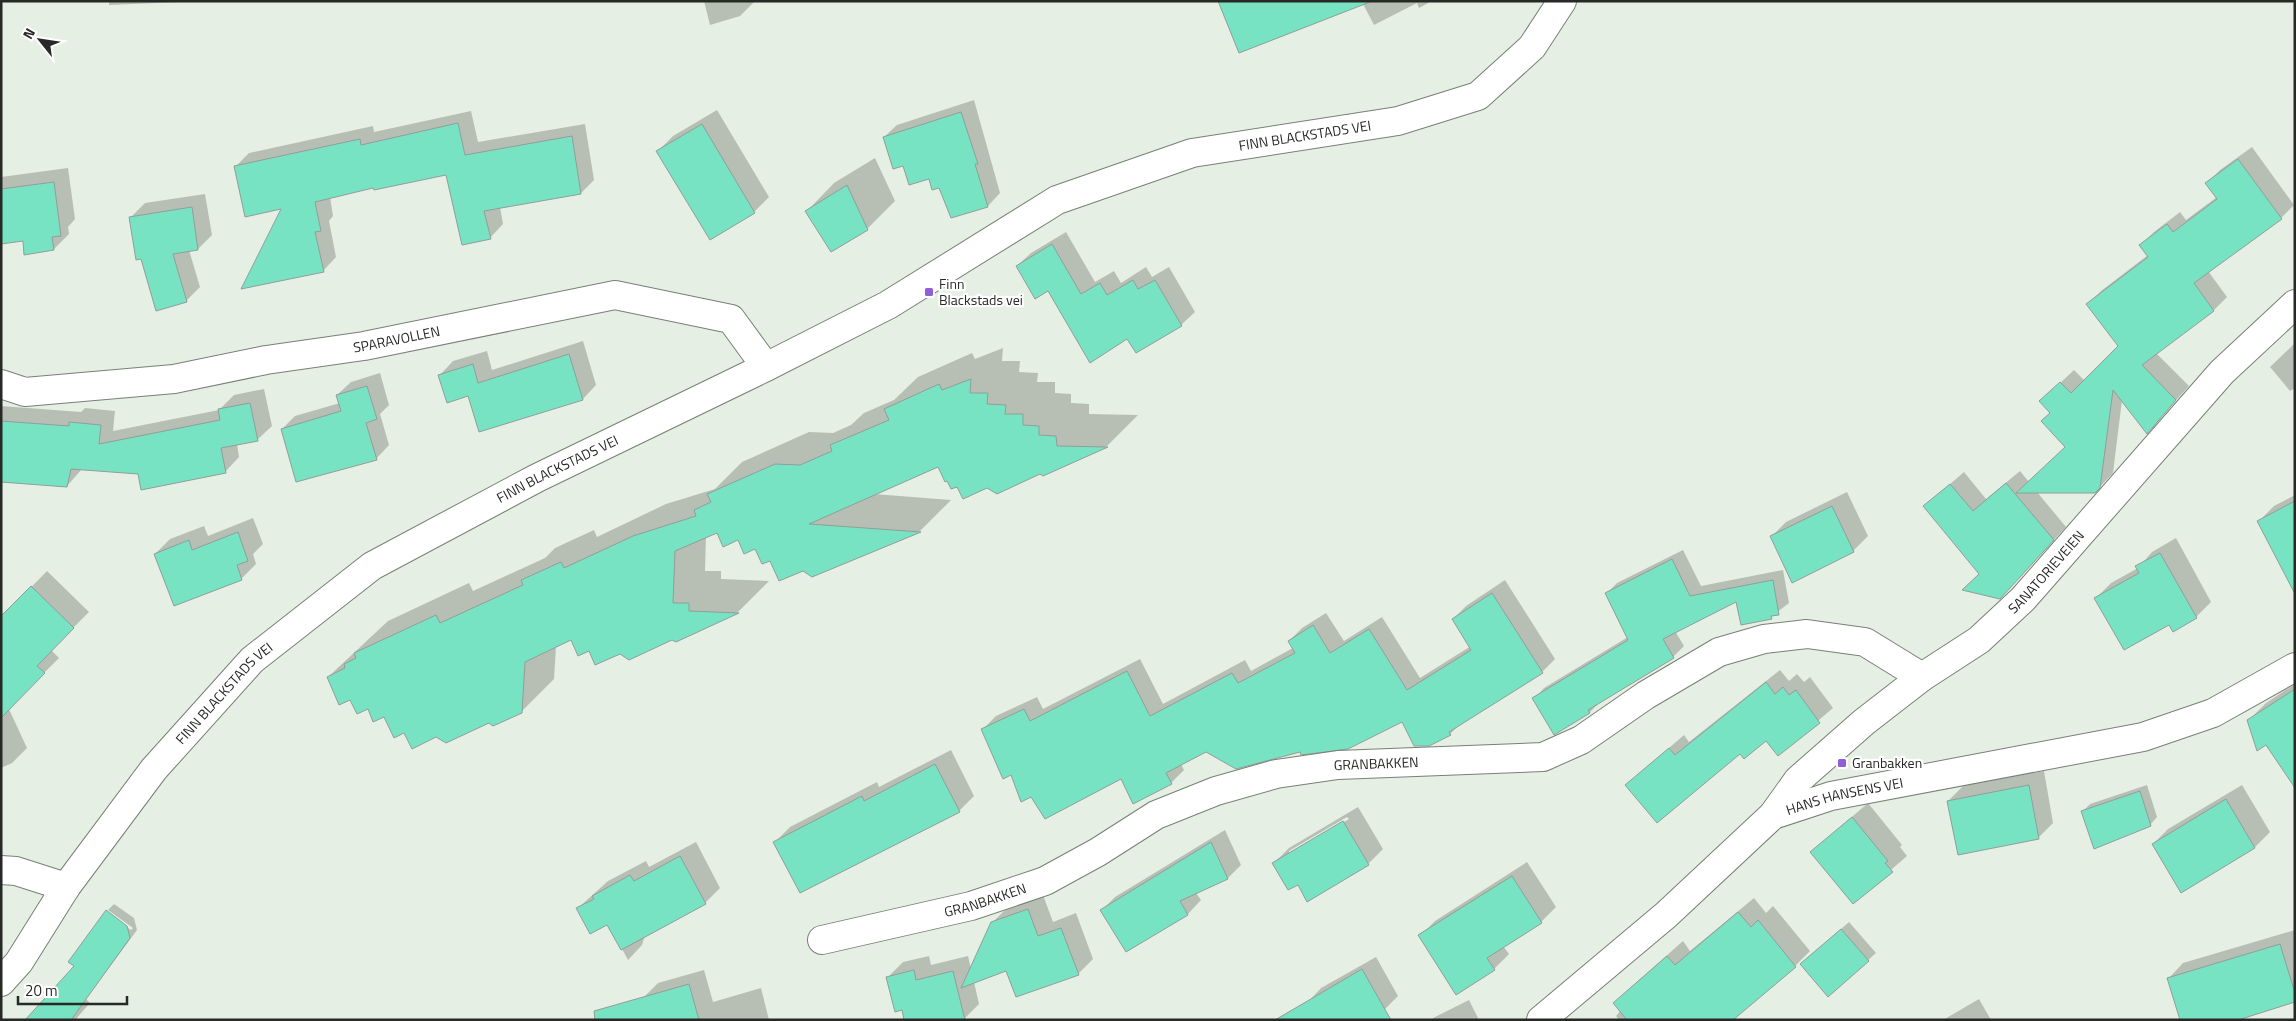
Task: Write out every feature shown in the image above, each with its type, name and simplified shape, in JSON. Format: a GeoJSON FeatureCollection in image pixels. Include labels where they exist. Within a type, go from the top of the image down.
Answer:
{"type":"FeatureCollection","features":[{"type":"Feature","properties":{"kind":"street","name":"FINN BLACKSTADS VEI"},"geometry":{"type":"LineString","coordinates":[[1,982],[19,962],[66,887],[154,769],[252,660],[372,566],[538,478],[766,367],[888,305],[1057,200],[1192,153],[1398,121],[1478,96],[1532,47],[1562,1]]}},
{"type":"Feature","properties":{"kind":"street","name":"SPARAVOLLEN"},"geometry":{"type":"LineString","coordinates":[[1,384],[25,392],[174,379],[266,360],[364,346],[615,295],[731,319],[766,367]]}},
{"type":"Feature","properties":{"kind":"street","name":"SANATORIEVEIEN"},"geometry":{"type":"LineString","coordinates":[[1773,815],[1798,780],[1864,722],[1922,677],[1979,640],[2022,598],[2222,372],[2295,304]]}},
{"type":"Feature","properties":{"kind":"street","name":"GRANBAKKEN"},"geometry":{"type":"LineString","coordinates":[[822,940],[971,906],[1044,881],[1098,852],[1156,815],[1216,790],[1276,774],[1338,765],[1543,757],[1582,740],[1646,695],[1719,652],[1764,639],[1807,634],[1865,642],[1922,677]]}},
{"type":"Feature","properties":{"kind":"street","name":"HANS HANSENS VEI"},"geometry":{"type":"LineString","coordinates":[[1541,1020],[1666,915],[1773,815],[1831,796],[2143,737],[2213,713],[2295,667]]}},
{"type":"Feature","properties":{"kind":"street"},"geometry":{"type":"LineString","coordinates":[[1,870],[16,871],[66,887]]}},
{"type":"Feature","properties":{"kind":"building"},"geometry":{"type":"Polygon","coordinates":[[[1218,1],[1369,1],[1370,2],[1239,53],[1218,1]]]}},
{"type":"Feature","properties":{"kind":"building"},"geometry":{"type":"Polygon","coordinates":[[[961,112],[978,164],[975,164],[988,207],[951,218],[939,188],[932,190],[929,179],[909,185],[903,166],[893,169],[883,137],[961,112]]]}},
{"type":"Feature","properties":{"kind":"building"},"geometry":{"type":"Polygon","coordinates":[[[458,123],[465,155],[572,136],[581,194],[484,211],[491,239],[462,245],[446,175],[374,190],[373,188],[315,202],[321,231],[315,232],[324,272],[241,289],[281,209],[245,217],[234,166],[360,139],[361,145],[458,123]]]}},
{"type":"Feature","properties":{"kind":"building"},"geometry":{"type":"Polygon","coordinates":[[[702,124],[755,213],[710,240],[656,151],[702,124]]]}},
{"type":"Feature","properties":{"kind":"building"},"geometry":{"type":"Polygon","coordinates":[[[2238,159],[2282,219],[2194,283],[2214,311],[2142,365],[2176,400],[2147,434],[2113,390],[2100,488],[2095,493],[2016,493],[2065,447],[2041,421],[2050,413],[2039,401],[2060,382],[2071,393],[2118,346],[2086,304],[2148,257],[2139,245],[2167,224],[2173,232],[2217,199],[2205,183],[2238,159]]]}},
{"type":"Feature","properties":{"kind":"building"},"geometry":{"type":"Polygon","coordinates":[[[54,182],[61,236],[52,237],[54,250],[24,255],[23,241],[1,244],[1,189],[54,182]]]}},
{"type":"Feature","properties":{"kind":"building"},"geometry":{"type":"Polygon","coordinates":[[[847,185],[868,230],[831,252],[805,211],[847,185]]]}},
{"type":"Feature","properties":{"kind":"building"},"geometry":{"type":"Polygon","coordinates":[[[192,207],[198,250],[173,254],[187,302],[156,311],[141,259],[136,260],[129,217],[192,207]]]}},
{"type":"Feature","properties":{"kind":"building"},"geometry":{"type":"Polygon","coordinates":[[[1052,244],[1081,294],[1100,283],[1107,295],[1133,280],[1138,289],[1155,280],[1182,326],[1136,353],[1127,339],[1090,363],[1048,291],[1035,299],[1016,266],[1052,244]]]}},
{"type":"Feature","properties":{"kind":"building"},"geometry":{"type":"Polygon","coordinates":[[[569,354],[583,400],[479,432],[468,396],[447,403],[438,375],[473,364],[478,383],[569,354]]]}},
{"type":"Feature","properties":{"kind":"building"},"geometry":{"type":"Polygon","coordinates":[[[971,379],[970,393],[988,393],[987,404],[1006,405],[1005,414],[1023,414],[1023,425],[1039,426],[1039,435],[1056,436],[1057,446],[1108,447],[1043,476],[1040,474],[997,494],[987,488],[963,499],[957,487],[951,489],[947,481],[945,482],[938,467],[809,524],[921,532],[812,577],[803,571],[779,581],[770,561],[762,564],[755,549],[744,554],[738,540],[723,547],[717,533],[675,551],[673,603],[689,603],[689,611],[739,613],[676,642],[672,640],[629,660],[620,654],[595,665],[589,651],[578,656],[571,640],[525,662],[522,713],[493,726],[489,723],[446,743],[436,737],[412,749],[404,733],[394,738],[384,717],[373,722],[368,709],[357,714],[350,700],[339,705],[327,677],[345,668],[344,664],[356,658],[354,653],[436,615],[440,623],[523,585],[521,580],[561,562],[564,568],[633,536],[696,516],[694,510],[711,502],[707,494],[775,464],[800,465],[832,451],[830,445],[889,420],[884,409],[939,384],[942,390],[971,379]]]}},
{"type":"Feature","properties":{"kind":"building"},"geometry":{"type":"Polygon","coordinates":[[[367,386],[377,419],[366,423],[377,460],[296,482],[281,429],[341,411],[336,395],[367,386]]]}},
{"type":"Feature","properties":{"kind":"building"},"geometry":{"type":"Polygon","coordinates":[[[250,403],[258,441],[221,448],[226,473],[141,490],[138,474],[71,469],[67,487],[1,482],[1,421],[69,426],[69,422],[101,425],[99,444],[220,420],[218,409],[250,403]]]}},
{"type":"Feature","properties":{"kind":"building"},"geometry":{"type":"Polygon","coordinates":[[[2006,483],[2054,540],[2000,599],[1962,590],[1979,574],[1923,506],[1950,484],[1973,511],[2006,483]]]}},
{"type":"Feature","properties":{"kind":"building"},"geometry":{"type":"Polygon","coordinates":[[[2295,501],[2295,594],[2257,521],[2295,501]]]}},
{"type":"Feature","properties":{"kind":"building"},"geometry":{"type":"Polygon","coordinates":[[[1832,506],[1854,552],[1792,583],[1770,536],[1832,506]]]}},
{"type":"Feature","properties":{"kind":"building"},"geometry":{"type":"Polygon","coordinates":[[[238,532],[248,561],[237,565],[242,580],[174,606],[154,554],[189,540],[192,550],[238,532]]]}},
{"type":"Feature","properties":{"kind":"building"},"geometry":{"type":"Polygon","coordinates":[[[2160,553],[2197,618],[2173,632],[2169,625],[2124,650],[2094,598],[2139,573],[2135,566],[2160,553]]]}},
{"type":"Feature","properties":{"kind":"building"},"geometry":{"type":"Polygon","coordinates":[[[1672,559],[1690,596],[1773,580],[1779,615],[1771,616],[1772,619],[1741,625],[1736,602],[1663,639],[1674,658],[1588,710],[1590,713],[1554,735],[1532,698],[1628,640],[1605,593],[1672,559]]]}},
{"type":"Feature","properties":{"kind":"building"},"geometry":{"type":"Polygon","coordinates":[[[31,586],[74,628],[37,666],[45,673],[1,718],[1,616],[31,586]]]}},
{"type":"Feature","properties":{"kind":"building"},"geometry":{"type":"Polygon","coordinates":[[[1492,593],[1543,673],[1449,732],[1451,735],[1429,746],[1414,746],[1402,722],[1348,749],[1301,755],[1300,752],[1236,769],[1206,752],[1166,773],[1172,784],[1133,804],[1121,779],[1045,819],[1031,797],[1021,802],[1011,775],[1003,779],[981,729],[1024,709],[1030,721],[1127,671],[1150,716],[1232,673],[1238,683],[1295,653],[1288,641],[1313,625],[1330,653],[1369,629],[1407,690],[1471,650],[1452,619],[1492,593]]]}},
{"type":"Feature","properties":{"kind":"building"},"geometry":{"type":"Polygon","coordinates":[[[1766,682],[1775,694],[1783,687],[1789,695],[1796,690],[1820,723],[1778,756],[1766,741],[1744,759],[1740,754],[1657,823],[1625,785],[1669,748],[1675,755],[1766,682]]]}},
{"type":"Feature","properties":{"kind":"building"},"geometry":{"type":"Polygon","coordinates":[[[2295,689],[2295,788],[2266,745],[2257,751],[2247,720],[2295,689]]]}},
{"type":"Feature","properties":{"kind":"building"},"geometry":{"type":"Polygon","coordinates":[[[935,764],[960,812],[800,893],[773,842],[862,796],[864,801],[935,764]]]}},
{"type":"Feature","properties":{"kind":"building"},"geometry":{"type":"Polygon","coordinates":[[[2029,785],[2039,839],[1958,855],[1947,801],[2029,785]]]}},
{"type":"Feature","properties":{"kind":"building"},"geometry":{"type":"Polygon","coordinates":[[[2140,791],[2151,826],[2094,849],[2081,811],[2140,791]]]}},
{"type":"Feature","properties":{"kind":"building"},"geometry":{"type":"Polygon","coordinates":[[[2226,799],[2255,848],[2181,893],[2152,844],[2226,799]]]}},
{"type":"Feature","properties":{"kind":"building"},"geometry":{"type":"Polygon","coordinates":[[[1852,817],[1888,861],[1885,863],[1893,872],[1853,904],[1810,852],[1852,817]]]}},
{"type":"Feature","properties":{"kind":"building"},"geometry":{"type":"Polygon","coordinates":[[[1343,821],[1369,865],[1307,902],[1298,885],[1288,890],[1272,863],[1343,821]]]}},
{"type":"Feature","properties":{"kind":"building"},"geometry":{"type":"Polygon","coordinates":[[[1211,842],[1228,879],[1180,901],[1188,915],[1126,952],[1100,910],[1211,842]]]}},
{"type":"Feature","properties":{"kind":"building"},"geometry":{"type":"Polygon","coordinates":[[[680,856],[706,904],[621,950],[607,925],[590,934],[576,908],[594,899],[592,896],[630,875],[634,881],[680,856]]]}},
{"type":"Feature","properties":{"kind":"building"},"geometry":{"type":"Polygon","coordinates":[[[1512,876],[1542,923],[1487,958],[1495,970],[1456,995],[1418,935],[1512,876]]]}},
{"type":"Feature","properties":{"kind":"building"},"geometry":{"type":"Polygon","coordinates":[[[1028,909],[1038,936],[1061,928],[1079,975],[1016,997],[1006,971],[961,988],[991,922],[1028,909]]]}},
{"type":"Feature","properties":{"kind":"building"},"geometry":{"type":"Polygon","coordinates":[[[106,910],[127,926],[130,938],[71,1020],[25,1020],[74,966],[68,962],[106,910]]]}},
{"type":"Feature","properties":{"kind":"building"},"geometry":{"type":"Polygon","coordinates":[[[1738,912],[1751,927],[1758,920],[1796,967],[1733,1020],[1627,1020],[1613,1003],[1667,956],[1675,965],[1738,912]]]}},
{"type":"Feature","properties":{"kind":"building"},"geometry":{"type":"Polygon","coordinates":[[[1841,929],[1869,961],[1828,997],[1800,964],[1841,929]]]}},
{"type":"Feature","properties":{"kind":"building"},"geometry":{"type":"Polygon","coordinates":[[[2280,944],[2295,993],[2295,1002],[2238,1020],[2180,1020],[2167,978],[2280,944]]]}},
{"type":"Feature","properties":{"kind":"building"},"geometry":{"type":"Polygon","coordinates":[[[1362,969],[1391,1020],[1275,1020],[1362,969]]]}},
{"type":"Feature","properties":{"kind":"building"},"geometry":{"type":"Polygon","coordinates":[[[914,970],[916,980],[953,971],[965,1020],[904,1020],[902,1010],[895,1012],[886,977],[914,970]]]}},
{"type":"Feature","properties":{"kind":"building"},"geometry":{"type":"Polygon","coordinates":[[[689,984],[699,1020],[595,1020],[594,1011],[689,984]]]}},
{"type":"Feature","properties":{"kind":"place","name":"Finn Blackstads vei"},"geometry":{"type":"Point","coordinates":[929,292]}},
{"type":"Feature","properties":{"kind":"place","name":"Granbakken"},"geometry":{"type":"Point","coordinates":[1842,763]}}]}
